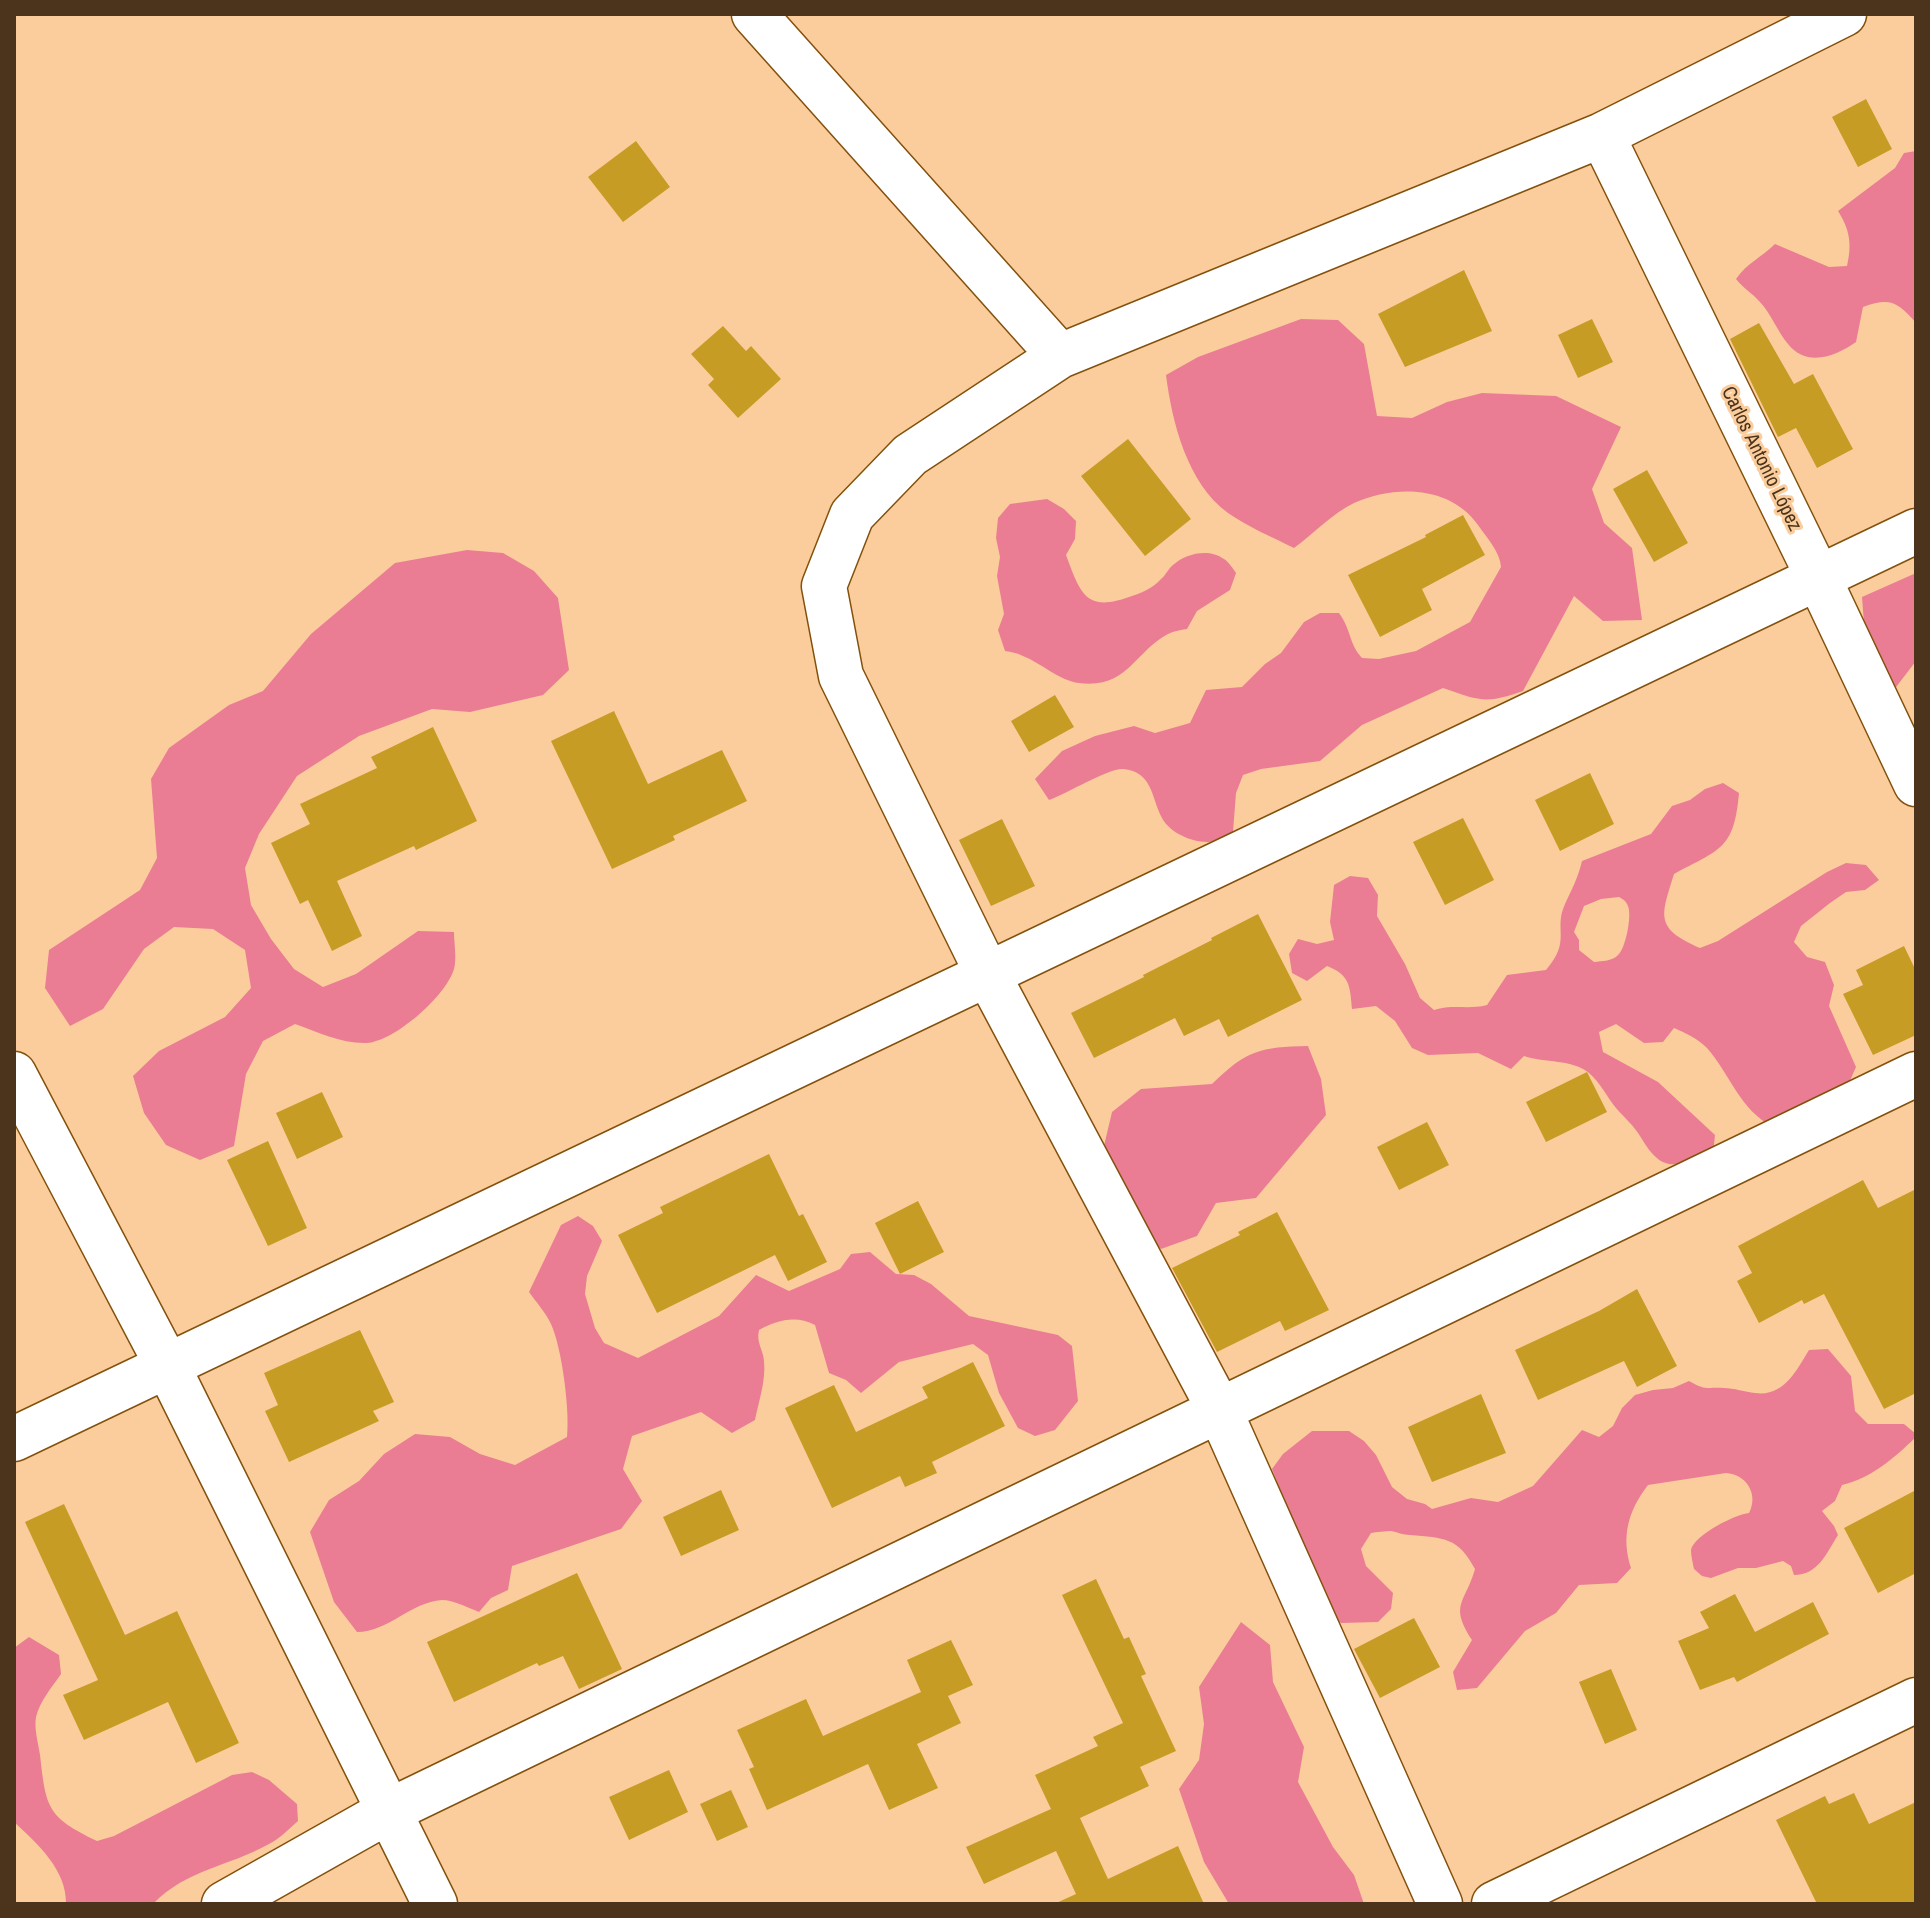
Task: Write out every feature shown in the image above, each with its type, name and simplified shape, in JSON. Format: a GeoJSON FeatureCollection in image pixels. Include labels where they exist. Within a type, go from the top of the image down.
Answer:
{"type":"FeatureCollection","features":[{"type":"Feature","properties":{"kind":"street"},"geometry":{"type":"LineString","coordinates":[[754,14],[1060,356]]}},
{"type":"Feature","properties":{"kind":"street"},"geometry":{"type":"LineString","coordinates":[[1440,1904],[1219,1409],[987,973],[841,676],[824,586],[852,515],[910,455],[1060,356],[1602,135],[1844,14]]}},
{"type":"Feature","properties":{"kind":"street","name":"Carlos Antonio López"},"geometry":{"type":"LineString","coordinates":[[1602,135],[1916,784]]}},
{"type":"Feature","properties":{"kind":"street"},"geometry":{"type":"LineString","coordinates":[[14,1439],[1916,531]]}},
{"type":"Feature","properties":{"kind":"street"},"geometry":{"type":"LineString","coordinates":[[14,1074],[168,1367],[435,1904]]}},
{"type":"Feature","properties":{"kind":"street"},"geometry":{"type":"LineString","coordinates":[[224,1904],[387,1812],[1916,1074]]}},
{"type":"Feature","properties":{"kind":"street"},"geometry":{"type":"LineString","coordinates":[[1494,1904],[1916,1700]]}},
{"type":"Feature","properties":{"kind":"shaded area"},"geometry":{"type":"Polygon","coordinates":[[[1916,151],[1916,323],[1893,303],[1872,304],[1863,307],[1856,342],[1831,355],[1804,356],[1784,339],[1763,306],[1736,279],[1775,244],[1829,267],[1847,266],[1849,237],[1838,211],[1895,168],[1904,153],[1916,151]]]}},
{"type":"Feature","properties":{"kind":"shaded area"},"geometry":{"type":"Polygon","coordinates":[[[1301,319],[1338,320],[1364,344],[1377,416],[1412,418],[1447,402],[1482,393],[1556,396],[1621,427],[1592,489],[1604,523],[1632,548],[1642,620],[1603,621],[1574,596],[1523,691],[1483,699],[1443,688],[1362,725],[1320,761],[1261,769],[1243,775],[1236,793],[1233,832],[1218,840],[1193,840],[1178,834],[1162,818],[1146,780],[1133,771],[1116,770],[1049,800],[1035,779],[1062,751],[1095,736],[1134,726],[1155,733],[1190,723],[1206,690],[1242,687],[1281,653],[1304,622],[1320,613],[1339,613],[1362,658],[1379,659],[1416,651],[1470,622],[1501,567],[1492,545],[1466,512],[1452,502],[1420,492],[1386,493],[1354,503],[1294,548],[1244,523],[1214,500],[1192,469],[1184,450],[1172,412],[1166,375],[1198,357],[1301,319]]]}},
{"type":"Feature","properties":{"kind":"shaded area"},"geometry":{"type":"Polygon","coordinates":[[[1047,499],[1076,521],[1075,539],[1066,555],[1080,589],[1093,600],[1114,601],[1142,592],[1158,582],[1178,561],[1198,553],[1212,554],[1226,560],[1236,573],[1230,590],[1197,611],[1187,629],[1170,633],[1156,642],[1129,668],[1109,680],[1072,682],[1030,659],[1005,651],[998,630],[1004,614],[997,576],[1000,557],[996,538],[998,518],[1010,504],[1047,499]]]}},
{"type":"Feature","properties":{"kind":"shaded area"},"geometry":{"type":"Polygon","coordinates":[[[467,550],[503,553],[534,571],[558,598],[569,670],[543,695],[470,712],[432,709],[359,736],[297,776],[259,834],[245,868],[251,905],[271,939],[294,969],[323,987],[356,974],[418,931],[454,932],[455,965],[449,980],[430,1004],[405,1026],[378,1040],[348,1042],[295,1024],[263,1041],[246,1074],[234,1146],[200,1160],[166,1145],[144,1113],[133,1076],[159,1051],[225,1017],[251,988],[245,950],[213,929],[174,927],[144,949],[103,1009],[70,1026],[45,988],[49,950],[140,890],[157,858],[151,779],[169,748],[229,705],[263,691],[311,634],[395,563],[467,550]]]}},
{"type":"Feature","properties":{"kind":"shaded area"},"geometry":{"type":"Polygon","coordinates":[[[1916,573],[1916,661],[1890,695],[1865,637],[1862,597],[1916,573]]]}},
{"type":"Feature","properties":{"kind":"shaded area"},"geometry":{"type":"Polygon","coordinates":[[[1723,783],[1739,793],[1737,812],[1722,846],[1674,874],[1666,900],[1665,919],[1668,927],[1685,941],[1700,948],[1718,941],[1846,863],[1866,865],[1879,880],[1865,890],[1846,892],[1830,903],[1801,926],[1794,942],[1807,957],[1825,962],[1834,985],[1829,1006],[1856,1067],[1848,1085],[1773,1127],[1752,1111],[1707,1048],[1687,1034],[1674,1028],[1663,1042],[1644,1043],[1616,1024],[1599,1032],[1603,1052],[1658,1082],[1715,1135],[1713,1154],[1679,1164],[1663,1162],[1648,1148],[1597,1081],[1582,1069],[1524,1056],[1511,1069],[1478,1053],[1428,1055],[1412,1048],[1395,1021],[1376,1006],[1352,1009],[1347,982],[1335,969],[1327,966],[1307,981],[1292,973],[1289,954],[1298,939],[1317,944],[1334,940],[1330,922],[1334,885],[1350,876],[1368,878],[1378,895],[1377,916],[1405,964],[1420,998],[1434,1010],[1487,1005],[1507,975],[1546,970],[1554,960],[1560,943],[1562,913],[1582,861],[1651,834],[1672,806],[1690,800],[1705,789],[1723,783]],[[1619,897],[1601,899],[1584,906],[1574,932],[1579,940],[1579,950],[1594,962],[1613,958],[1624,946],[1629,910],[1619,897]]]}},
{"type":"Feature","properties":{"kind":"shaded area"},"geometry":{"type":"Polygon","coordinates":[[[1308,1046],[1321,1079],[1326,1115],[1256,1198],[1216,1203],[1197,1236],[1161,1249],[1134,1221],[1103,1150],[1112,1112],[1141,1089],[1212,1084],[1235,1064],[1255,1053],[1266,1049],[1308,1046]]]}},
{"type":"Feature","properties":{"kind":"shaded area"},"geometry":{"type":"Polygon","coordinates":[[[578,1216],[593,1226],[602,1241],[587,1276],[585,1294],[595,1328],[604,1343],[638,1358],[719,1316],[756,1275],[789,1291],[840,1269],[851,1254],[870,1252],[896,1274],[914,1275],[931,1284],[969,1316],[1058,1335],[1072,1346],[1078,1401],[1055,1430],[1035,1436],[1018,1428],[999,1393],[988,1355],[973,1344],[899,1362],[861,1393],[846,1380],[829,1373],[815,1325],[794,1320],[773,1324],[759,1330],[764,1368],[755,1420],[732,1433],[701,1412],[632,1436],[623,1469],[642,1501],[621,1529],[512,1566],[508,1590],[491,1598],[479,1612],[442,1600],[420,1606],[379,1627],[357,1632],[334,1602],[310,1532],[329,1500],[359,1481],[384,1454],[415,1434],[450,1437],[480,1454],[515,1465],[567,1437],[566,1396],[559,1348],[549,1320],[529,1292],[561,1225],[578,1216]]]}},
{"type":"Feature","properties":{"kind":"shaded area"},"geometry":{"type":"Polygon","coordinates":[[[1828,1349],[1851,1376],[1855,1411],[1868,1424],[1904,1424],[1916,1437],[1873,1472],[1842,1485],[1835,1501],[1822,1511],[1838,1535],[1815,1567],[1794,1575],[1791,1566],[1783,1561],[1756,1568],[1738,1568],[1711,1578],[1702,1576],[1694,1569],[1691,1550],[1694,1544],[1716,1526],[1749,1513],[1752,1499],[1749,1486],[1739,1477],[1726,1473],[1648,1485],[1628,1525],[1627,1546],[1631,1568],[1617,1583],[1579,1585],[1556,1613],[1525,1631],[1477,1688],[1457,1690],[1453,1672],[1472,1640],[1460,1611],[1475,1569],[1469,1558],[1449,1541],[1391,1531],[1371,1533],[1361,1549],[1366,1566],[1393,1593],[1391,1609],[1378,1622],[1341,1623],[1327,1611],[1272,1469],[1283,1454],[1312,1431],[1349,1431],[1364,1441],[1376,1455],[1392,1487],[1407,1499],[1432,1509],[1471,1498],[1498,1502],[1533,1486],[1582,1430],[1599,1437],[1613,1426],[1622,1408],[1635,1395],[1673,1388],[1689,1381],[1706,1388],[1774,1391],[1788,1381],[1809,1350],[1828,1349]]]}},
{"type":"Feature","properties":{"kind":"shaded area"},"geometry":{"type":"Polygon","coordinates":[[[1241,1622],[1270,1645],[1273,1682],[1304,1747],[1298,1782],[1333,1847],[1354,1875],[1364,1904],[1229,1904],[1204,1862],[1179,1789],[1199,1760],[1204,1724],[1199,1687],[1241,1622]]]}},
{"type":"Feature","properties":{"kind":"shaded area"},"geometry":{"type":"Polygon","coordinates":[[[29,1637],[59,1655],[61,1674],[40,1705],[36,1726],[47,1799],[68,1825],[97,1841],[114,1836],[232,1775],[252,1772],[269,1780],[297,1804],[298,1821],[273,1842],[180,1883],[153,1904],[66,1904],[62,1880],[56,1869],[41,1848],[14,1822],[14,1648],[29,1637]]]}},
{"type":"Feature","properties":{"kind":"building"},"geometry":{"type":"Polygon","coordinates":[[[1866,99],[1892,149],[1858,167],[1832,117],[1866,99]]]}},
{"type":"Feature","properties":{"kind":"building"},"geometry":{"type":"Polygon","coordinates":[[[636,141],[670,187],[623,222],[588,177],[636,141]]]}},
{"type":"Feature","properties":{"kind":"building"},"geometry":{"type":"Polygon","coordinates":[[[1464,270],[1492,331],[1405,367],[1378,314],[1464,270]]]}},
{"type":"Feature","properties":{"kind":"building"},"geometry":{"type":"Polygon","coordinates":[[[1592,319],[1613,362],[1578,378],[1558,335],[1592,319]]]}},
{"type":"Feature","properties":{"kind":"building"},"geometry":{"type":"Polygon","coordinates":[[[1759,323],[1794,384],[1813,374],[1853,449],[1817,468],[1796,428],[1778,437],[1730,339],[1759,323]]]}},
{"type":"Feature","properties":{"kind":"building"},"geometry":{"type":"Polygon","coordinates":[[[723,326],[746,351],[751,346],[781,379],[738,418],[708,385],[714,379],[691,354],[723,326]]]}},
{"type":"Feature","properties":{"kind":"building"},"geometry":{"type":"Polygon","coordinates":[[[1128,439],[1191,519],[1145,556],[1081,476],[1128,439]]]}},
{"type":"Feature","properties":{"kind":"building"},"geometry":{"type":"Polygon","coordinates":[[[1647,470],[1688,543],[1654,562],[1613,489],[1647,470]]]}},
{"type":"Feature","properties":{"kind":"building"},"geometry":{"type":"Polygon","coordinates":[[[1463,515],[1485,555],[1422,589],[1432,610],[1380,637],[1348,575],[1463,515]]]}},
{"type":"Feature","properties":{"kind":"building"},"geometry":{"type":"Polygon","coordinates":[[[1055,695],[1074,727],[1029,752],[1011,721],[1055,695]]]}},
{"type":"Feature","properties":{"kind":"building"},"geometry":{"type":"Polygon","coordinates":[[[614,711],[648,784],[722,750],[747,801],[673,836],[675,840],[612,869],[551,741],[614,711]]]}},
{"type":"Feature","properties":{"kind":"building"},"geometry":{"type":"Polygon","coordinates":[[[433,727],[477,821],[416,850],[414,846],[337,881],[362,936],[332,951],[308,900],[300,904],[271,843],[310,824],[300,804],[377,768],[371,757],[433,727]]]}},
{"type":"Feature","properties":{"kind":"building"},"geometry":{"type":"Polygon","coordinates":[[[1590,773],[1614,824],[1560,851],[1535,800],[1590,773]]]}},
{"type":"Feature","properties":{"kind":"building"},"geometry":{"type":"Polygon","coordinates":[[[1463,818],[1494,880],[1445,905],[1413,842],[1463,818]]]}},
{"type":"Feature","properties":{"kind":"building"},"geometry":{"type":"Polygon","coordinates":[[[1002,819],[1035,886],[991,906],[959,840],[1002,819]]]}},
{"type":"Feature","properties":{"kind":"building"},"geometry":{"type":"Polygon","coordinates":[[[1258,914],[1302,1000],[1228,1037],[1219,1019],[1184,1036],[1175,1018],[1094,1058],[1071,1013],[1258,914]]]}},
{"type":"Feature","properties":{"kind":"building"},"geometry":{"type":"Polygon","coordinates":[[[1904,946],[1916,971],[1916,1035],[1873,1055],[1843,994],[1863,985],[1856,970],[1904,946]]]}},
{"type":"Feature","properties":{"kind":"building"},"geometry":{"type":"Polygon","coordinates":[[[1587,1072],[1607,1112],[1546,1142],[1526,1102],[1587,1072]]]}},
{"type":"Feature","properties":{"kind":"building"},"geometry":{"type":"Polygon","coordinates":[[[322,1092],[343,1137],[297,1159],[276,1113],[322,1092]]]}},
{"type":"Feature","properties":{"kind":"building"},"geometry":{"type":"Polygon","coordinates":[[[1427,1122],[1449,1165],[1399,1190],[1377,1147],[1427,1122]]]}},
{"type":"Feature","properties":{"kind":"building"},"geometry":{"type":"Polygon","coordinates":[[[268,1141],[307,1228],[268,1246],[227,1160],[268,1141]]]}},
{"type":"Feature","properties":{"kind":"building"},"geometry":{"type":"Polygon","coordinates":[[[769,1154],[799,1216],[803,1214],[827,1262],[788,1281],[775,1255],[657,1313],[618,1235],[663,1213],[660,1207],[769,1154]]]}},
{"type":"Feature","properties":{"kind":"building"},"geometry":{"type":"Polygon","coordinates":[[[1863,1180],[1878,1208],[1916,1189],[1916,1393],[1884,1409],[1824,1294],[1804,1304],[1802,1300],[1759,1323],[1737,1281],[1752,1273],[1738,1246],[1863,1180]]]}},
{"type":"Feature","properties":{"kind":"building"},"geometry":{"type":"Polygon","coordinates":[[[918,1201],[944,1252],[900,1274],[875,1223],[918,1201]]]}},
{"type":"Feature","properties":{"kind":"building"},"geometry":{"type":"Polygon","coordinates":[[[1277,1212],[1329,1310],[1285,1331],[1280,1321],[1217,1352],[1172,1268],[1240,1235],[1238,1232],[1277,1212]]]}},
{"type":"Feature","properties":{"kind":"building"},"geometry":{"type":"Polygon","coordinates":[[[1637,1289],[1677,1366],[1637,1387],[1624,1361],[1538,1400],[1515,1350],[1599,1311],[1637,1289]]]}},
{"type":"Feature","properties":{"kind":"building"},"geometry":{"type":"Polygon","coordinates":[[[360,1330],[394,1402],[373,1411],[379,1421],[289,1462],[265,1411],[278,1405],[264,1373],[360,1330]]]}},
{"type":"Feature","properties":{"kind":"building"},"geometry":{"type":"Polygon","coordinates":[[[973,1362],[1005,1426],[932,1462],[937,1473],[905,1487],[900,1476],[832,1508],[785,1408],[834,1385],[856,1432],[928,1398],[922,1387],[973,1362]]]}},
{"type":"Feature","properties":{"kind":"building"},"geometry":{"type":"Polygon","coordinates":[[[1481,1394],[1506,1453],[1432,1482],[1408,1427],[1481,1394]]]}},
{"type":"Feature","properties":{"kind":"building"},"geometry":{"type":"Polygon","coordinates":[[[721,1490],[739,1530],[681,1556],[663,1517],[721,1490]]]}},
{"type":"Feature","properties":{"kind":"building"},"geometry":{"type":"Polygon","coordinates":[[[1916,1490],[1916,1573],[1878,1593],[1844,1528],[1916,1490]]]}},
{"type":"Feature","properties":{"kind":"building"},"geometry":{"type":"Polygon","coordinates":[[[64,1504],[125,1635],[177,1611],[239,1743],[196,1763],[168,1702],[84,1740],[63,1695],[98,1680],[25,1522],[64,1504]]]}},
{"type":"Feature","properties":{"kind":"building"},"geometry":{"type":"Polygon","coordinates":[[[577,1573],[622,1669],[579,1689],[563,1656],[539,1666],[537,1663],[454,1702],[427,1642],[577,1573]]]}},
{"type":"Feature","properties":{"kind":"building"},"geometry":{"type":"Polygon","coordinates":[[[1096,1579],[1124,1639],[1129,1637],[1146,1674],[1141,1676],[1176,1751],[1140,1767],[1149,1786],[1080,1818],[1108,1879],[1178,1846],[1204,1904],[1054,1904],[1076,1894],[1056,1851],[984,1884],[966,1847],[1051,1809],[1035,1775],[1098,1746],[1093,1737],[1123,1723],[1062,1595],[1096,1579]]]}},
{"type":"Feature","properties":{"kind":"building"},"geometry":{"type":"Polygon","coordinates":[[[1735,1594],[1755,1632],[1813,1602],[1829,1634],[1737,1682],[1734,1677],[1700,1690],[1678,1641],[1709,1628],[1700,1612],[1735,1594]]]}},
{"type":"Feature","properties":{"kind":"building"},"geometry":{"type":"Polygon","coordinates":[[[1414,1618],[1440,1667],[1380,1698],[1354,1649],[1414,1618]]]}},
{"type":"Feature","properties":{"kind":"building"},"geometry":{"type":"Polygon","coordinates":[[[951,1640],[973,1685],[948,1696],[961,1723],[917,1744],[938,1788],[889,1810],[868,1764],[767,1810],[749,1769],[754,1767],[737,1730],[806,1699],[823,1736],[921,1692],[907,1660],[951,1640]]]}},
{"type":"Feature","properties":{"kind":"building"},"geometry":{"type":"Polygon","coordinates":[[[1611,1669],[1637,1730],[1605,1744],[1579,1682],[1611,1669]]]}},
{"type":"Feature","properties":{"kind":"building"},"geometry":{"type":"Polygon","coordinates":[[[669,1770],[688,1812],[629,1840],[609,1797],[669,1770]]]}},
{"type":"Feature","properties":{"kind":"building"},"geometry":{"type":"Polygon","coordinates":[[[731,1790],[748,1827],[717,1841],[700,1804],[731,1790]]]}},
{"type":"Feature","properties":{"kind":"building"},"geometry":{"type":"Polygon","coordinates":[[[1854,1793],[1869,1824],[1916,1802],[1916,1904],[1817,1904],[1776,1820],[1825,1796],[1829,1804],[1854,1793]]]}}]}
